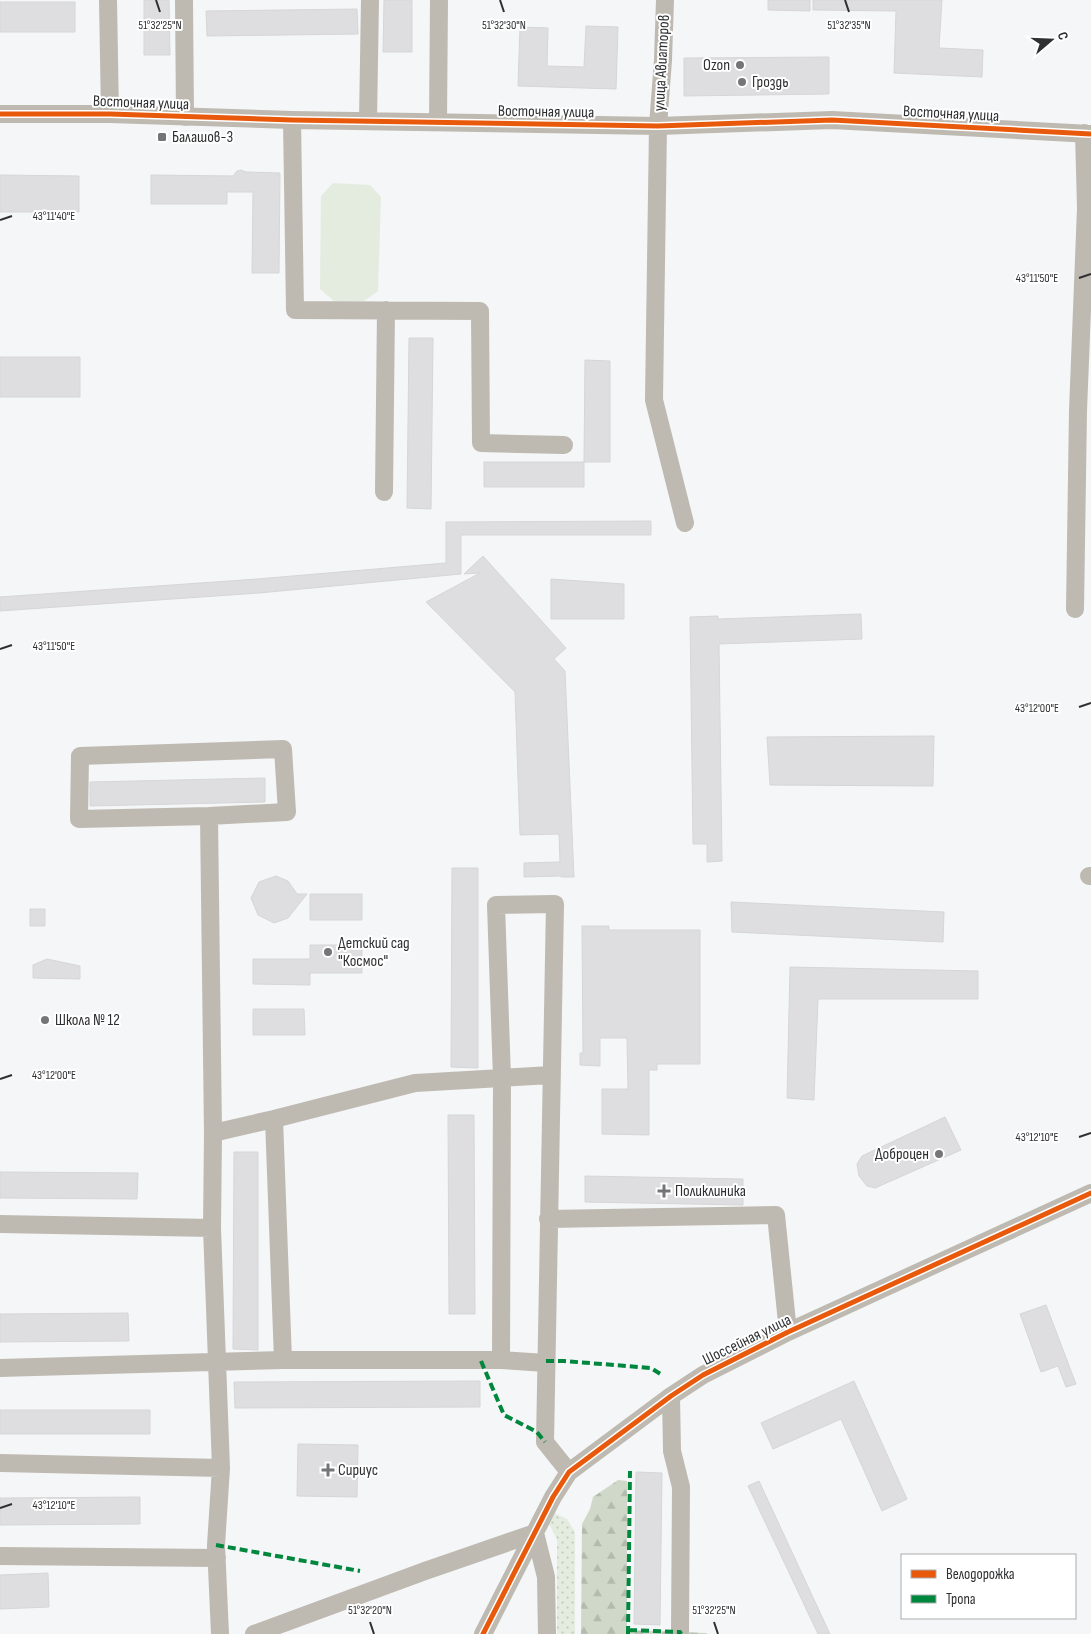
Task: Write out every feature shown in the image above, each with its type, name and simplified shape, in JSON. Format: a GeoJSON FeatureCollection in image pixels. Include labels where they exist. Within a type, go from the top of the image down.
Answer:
{"type":"FeatureCollection","features":[{"type":"Feature","properties":{"kind":"street"},"geometry":{"type":"LineString","coordinates":[[108,0],[110,114]]}},
{"type":"Feature","properties":{"kind":"street"},"geometry":{"type":"LineString","coordinates":[[184,0],[185,117]]}},
{"type":"Feature","properties":{"kind":"street"},"geometry":{"type":"LineString","coordinates":[[368,121],[370,0]]}},
{"type":"Feature","properties":{"kind":"street"},"geometry":{"type":"LineString","coordinates":[[438,122],[439,0]]}},
{"type":"Feature","properties":{"kind":"street","name":"улица Авиаторов"},"geometry":{"type":"LineString","coordinates":[[665,0],[658,126],[654,400],[684,523]]}},
{"type":"Feature","properties":{"kind":"street","name":"Восточная улица"},"geometry":{"type":"LineString","coordinates":[[0,114],[110,114],[292,120],[658,126],[832,120],[1088,133]]}},
{"type":"Feature","properties":{"kind":"street"},"geometry":{"type":"LineString","coordinates":[[292,120],[296,310],[480,311],[481,442],[564,444]]}},
{"type":"Feature","properties":{"kind":"street"},"geometry":{"type":"LineString","coordinates":[[1076,609],[1084,411],[1089,209],[1088,133]]}},
{"type":"Feature","properties":{"kind":"street"},"geometry":{"type":"LineString","coordinates":[[384,492],[386,310]]}},
{"type":"Feature","properties":{"kind":"street"},"geometry":{"type":"LineString","coordinates":[[283,749],[287,812],[209,816],[79,819],[80,756],[283,749]]}},
{"type":"Feature","properties":{"kind":"street"},"geometry":{"type":"LineString","coordinates":[[209,816],[213,1133],[212,1228],[221,1468],[216,1558],[220,1634]]}},
{"type":"Feature","properties":{"kind":"street"},"geometry":{"type":"LineString","coordinates":[[501,1360],[502,1078],[496,905],[555,904],[545,1442],[569,1472]]}},
{"type":"Feature","properties":{"kind":"street"},"geometry":{"type":"LineString","coordinates":[[213,1133],[414,1083],[551,1075]]}},
{"type":"Feature","properties":{"kind":"street"},"geometry":{"type":"LineString","coordinates":[[274,1119],[283,1360]]}},
{"type":"Feature","properties":{"kind":"street","name":"Шоссейная улица"},"geometry":{"type":"LineString","coordinates":[[483,1634],[553,1497],[569,1472],[671,1396],[703,1375],[788,1332],[1091,1193]]}},
{"type":"Feature","properties":{"kind":"street"},"geometry":{"type":"LineString","coordinates":[[548,1219],[776,1215],[788,1332]]}},
{"type":"Feature","properties":{"kind":"street"},"geometry":{"type":"LineString","coordinates":[[0,1224],[212,1228]]}},
{"type":"Feature","properties":{"kind":"street"},"geometry":{"type":"LineString","coordinates":[[0,1368],[283,1360],[501,1360],[546,1363]]}},
{"type":"Feature","properties":{"kind":"street"},"geometry":{"type":"LineString","coordinates":[[671,1396],[672,1451],[681,1487],[680,1632]]}},
{"type":"Feature","properties":{"kind":"street"},"geometry":{"type":"LineString","coordinates":[[0,1463],[221,1468]]}},
{"type":"Feature","properties":{"kind":"street"},"geometry":{"type":"LineString","coordinates":[[254,1634],[424,1571],[535,1533],[546,1577],[547,1634]]}},
{"type":"Feature","properties":{"kind":"street"},"geometry":{"type":"LineString","coordinates":[[0,1556],[216,1558]]}},
{"type":"Feature","properties":{"kind":"shaded area"},"geometry":{"type":"Polygon","coordinates":[[[333,183],[370,185],[381,197],[378,291],[364,301],[334,301],[320,289],[321,196],[333,183]]]}},
{"type":"Feature","properties":{"kind":"shaded area"},"geometry":{"type":"Polygon","coordinates":[[[554,1513],[567,1519],[575,1532],[575,1634],[557,1634],[557,1539],[548,1522],[554,1513]]]}},
{"type":"Feature","properties":{"kind":"green space"},"geometry":{"type":"Polygon","coordinates":[[[618,1480],[627,1481],[627,1630],[707,1634],[581,1634],[582,1524],[590,1509],[593,1497],[618,1480]]]}},
{"type":"Feature","properties":{"kind":"building"},"geometry":{"type":"Polygon","coordinates":[[[144,0],[169,0],[170,55],[144,55],[144,0]]]}},
{"type":"Feature","properties":{"kind":"building"},"geometry":{"type":"Polygon","coordinates":[[[384,0],[412,0],[412,52],[383,52],[384,0]]]}},
{"type":"Feature","properties":{"kind":"building"},"geometry":{"type":"Polygon","coordinates":[[[768,0],[810,0],[810,11],[768,10],[768,0]]]}},
{"type":"Feature","properties":{"kind":"building"},"geometry":{"type":"Polygon","coordinates":[[[813,0],[942,0],[939,48],[983,50],[982,77],[894,73],[896,11],[813,10],[813,0]]]}},
{"type":"Feature","properties":{"kind":"building"},"geometry":{"type":"Polygon","coordinates":[[[0,2],[75,2],[75,32],[0,32],[0,2]]]}},
{"type":"Feature","properties":{"kind":"building"},"geometry":{"type":"Polygon","coordinates":[[[357,9],[358,34],[207,36],[206,11],[357,9]]]}},
{"type":"Feature","properties":{"kind":"building"},"geometry":{"type":"Polygon","coordinates":[[[586,26],[618,27],[616,89],[518,86],[520,27],[548,28],[547,66],[584,67],[586,26]]]}},
{"type":"Feature","properties":{"kind":"building"},"geometry":{"type":"Polygon","coordinates":[[[829,57],[829,94],[684,96],[684,58],[829,57]]]}},
{"type":"Feature","properties":{"kind":"building"},"geometry":{"type":"Polygon","coordinates":[[[237,171],[246,172],[280,173],[279,273],[252,273],[253,192],[227,192],[227,204],[151,204],[151,175],[233,176],[237,171]]]}},
{"type":"Feature","properties":{"kind":"building"},"geometry":{"type":"Polygon","coordinates":[[[0,175],[79,176],[79,212],[0,212],[0,175]]]}},
{"type":"Feature","properties":{"kind":"building"},"geometry":{"type":"Polygon","coordinates":[[[409,338],[433,338],[431,509],[407,508],[409,338]]]}},
{"type":"Feature","properties":{"kind":"building"},"geometry":{"type":"Polygon","coordinates":[[[0,357],[80,357],[80,397],[0,397],[0,357]]]}},
{"type":"Feature","properties":{"kind":"building"},"geometry":{"type":"Polygon","coordinates":[[[585,360],[610,361],[610,462],[584,462],[585,360]]]}},
{"type":"Feature","properties":{"kind":"building"},"geometry":{"type":"Polygon","coordinates":[[[484,462],[584,462],[584,487],[484,487],[484,462]]]}},
{"type":"Feature","properties":{"kind":"building"},"geometry":{"type":"Polygon","coordinates":[[[651,521],[651,535],[461,535],[461,574],[259,593],[0,611],[0,597],[257,579],[446,563],[446,522],[651,521]]]}},
{"type":"Feature","properties":{"kind":"building"},"geometry":{"type":"Polygon","coordinates":[[[483,556],[566,648],[554,659],[565,671],[574,877],[524,877],[524,863],[560,862],[559,834],[520,835],[515,692],[426,602],[480,573],[464,574],[483,556]]]}},
{"type":"Feature","properties":{"kind":"building"},"geometry":{"type":"Polygon","coordinates":[[[551,579],[624,584],[624,619],[551,619],[551,579]]]}},
{"type":"Feature","properties":{"kind":"building"},"geometry":{"type":"Polygon","coordinates":[[[861,614],[862,639],[719,644],[722,861],[707,862],[707,844],[693,844],[690,617],[718,616],[718,619],[861,614]]]}},
{"type":"Feature","properties":{"kind":"building"},"geometry":{"type":"Polygon","coordinates":[[[934,736],[933,786],[770,785],[767,737],[934,736]]]}},
{"type":"Feature","properties":{"kind":"building"},"geometry":{"type":"Polygon","coordinates":[[[265,778],[265,802],[90,806],[90,782],[265,778]]]}},
{"type":"Feature","properties":{"kind":"building"},"geometry":{"type":"Polygon","coordinates":[[[452,868],[478,868],[478,1068],[451,1067],[452,868]]]}},
{"type":"Feature","properties":{"kind":"building"},"geometry":{"type":"Polygon","coordinates":[[[276,876],[288,881],[297,894],[307,894],[288,918],[274,923],[258,915],[251,898],[259,882],[276,876]]]}},
{"type":"Feature","properties":{"kind":"building"},"geometry":{"type":"Polygon","coordinates":[[[310,894],[362,894],[362,920],[310,920],[310,894]]]}},
{"type":"Feature","properties":{"kind":"building"},"geometry":{"type":"Polygon","coordinates":[[[731,902],[944,912],[943,942],[732,932],[731,902]]]}},
{"type":"Feature","properties":{"kind":"building"},"geometry":{"type":"Polygon","coordinates":[[[30,909],[45,909],[45,926],[30,926],[30,909]]]}},
{"type":"Feature","properties":{"kind":"building"},"geometry":{"type":"Polygon","coordinates":[[[582,926],[609,926],[609,930],[700,930],[700,1064],[657,1064],[657,1070],[649,1070],[649,1135],[602,1134],[602,1089],[628,1089],[627,1038],[600,1038],[600,1066],[580,1065],[580,1053],[583,1053],[582,926]]]}},
{"type":"Feature","properties":{"kind":"building"},"geometry":{"type":"Polygon","coordinates":[[[310,945],[362,945],[362,973],[310,973],[310,985],[253,984],[253,959],[310,959],[310,945]]]}},
{"type":"Feature","properties":{"kind":"building"},"geometry":{"type":"Polygon","coordinates":[[[47,959],[80,966],[80,979],[33,978],[33,965],[47,959]]]}},
{"type":"Feature","properties":{"kind":"building"},"geometry":{"type":"Polygon","coordinates":[[[790,967],[978,971],[978,999],[818,999],[814,1100],[787,1098],[790,967]]]}},
{"type":"Feature","properties":{"kind":"building"},"geometry":{"type":"Polygon","coordinates":[[[253,1009],[304,1009],[305,1035],[253,1035],[253,1009]]]}},
{"type":"Feature","properties":{"kind":"building"},"geometry":{"type":"Polygon","coordinates":[[[448,1115],[474,1115],[475,1314],[449,1314],[448,1115]]]}},
{"type":"Feature","properties":{"kind":"building"},"geometry":{"type":"Polygon","coordinates":[[[945,1117],[961,1150],[875,1188],[867,1186],[859,1176],[857,1164],[862,1156],[945,1117]]]}},
{"type":"Feature","properties":{"kind":"building"},"geometry":{"type":"Polygon","coordinates":[[[234,1152],[258,1152],[258,1350],[233,1349],[234,1152]]]}},
{"type":"Feature","properties":{"kind":"building"},"geometry":{"type":"Polygon","coordinates":[[[0,1172],[138,1173],[137,1199],[0,1198],[0,1172]]]}},
{"type":"Feature","properties":{"kind":"building","name":"Поликлиника"},"geometry":{"type":"Polygon","coordinates":[[[585,1176],[743,1179],[743,1205],[585,1202],[585,1176]]]}},
{"type":"Feature","properties":{"kind":"building"},"geometry":{"type":"Polygon","coordinates":[[[1046,1305],[1076,1384],[1066,1387],[1058,1366],[1041,1372],[1020,1314],[1046,1305]]]}},
{"type":"Feature","properties":{"kind":"building"},"geometry":{"type":"Polygon","coordinates":[[[128,1313],[129,1341],[0,1342],[0,1314],[128,1313]]]}},
{"type":"Feature","properties":{"kind":"building"},"geometry":{"type":"Polygon","coordinates":[[[480,1381],[480,1407],[235,1408],[234,1382],[480,1381]]]}},
{"type":"Feature","properties":{"kind":"building"},"geometry":{"type":"Polygon","coordinates":[[[854,1381],[907,1499],[882,1511],[841,1419],[773,1449],[761,1423],[854,1381]]]}},
{"type":"Feature","properties":{"kind":"building"},"geometry":{"type":"Polygon","coordinates":[[[0,1410],[150,1410],[150,1434],[0,1434],[0,1410]]]}},
{"type":"Feature","properties":{"kind":"building","name":"Сириус"},"geometry":{"type":"Polygon","coordinates":[[[298,1444],[358,1445],[357,1497],[297,1496],[298,1444]]]}},
{"type":"Feature","properties":{"kind":"building"},"geometry":{"type":"Polygon","coordinates":[[[636,1472],[662,1473],[660,1625],[634,1624],[636,1472]]]}},
{"type":"Feature","properties":{"kind":"building"},"geometry":{"type":"Polygon","coordinates":[[[759,1481],[830,1634],[818,1634],[748,1486],[759,1481]]]}},
{"type":"Feature","properties":{"kind":"building"},"geometry":{"type":"Polygon","coordinates":[[[140,1497],[140,1524],[0,1525],[0,1498],[140,1497]]]}},
{"type":"Feature","properties":{"kind":"building"},"geometry":{"type":"Polygon","coordinates":[[[48,1573],[49,1607],[0,1609],[0,1575],[48,1573]]]}},
{"type":"Feature","properties":{"kind":"marked path"},"geometry":{"type":"LineString","coordinates":[[481,1361],[504,1415],[537,1432],[545,1442]]}},
{"type":"Feature","properties":{"kind":"marked path"},"geometry":{"type":"LineString","coordinates":[[546,1361],[651,1368],[662,1375]]}},
{"type":"Feature","properties":{"kind":"marked path"},"geometry":{"type":"LineString","coordinates":[[628,1634],[630,1471]]}},
{"type":"Feature","properties":{"kind":"marked path"},"geometry":{"type":"LineString","coordinates":[[216,1545],[360,1571]]}},
{"type":"Feature","properties":{"kind":"marked path"},"geometry":{"type":"LineString","coordinates":[[629,1630],[680,1632],[681,1634]]}},
{"type":"Feature","properties":{"kind":"cycle path"},"geometry":{"type":"LineString","coordinates":[[0,114],[110,114],[292,120],[658,126],[832,120],[1091,134]]}},
{"type":"Feature","properties":{"kind":"cycle path"},"geometry":{"type":"LineString","coordinates":[[483,1634],[553,1497],[569,1472],[671,1396],[703,1375],[788,1332],[1091,1193]]}},
{"type":"Feature","properties":{"kind":"place","name":"Ozon"},"geometry":{"type":"Point","coordinates":[740,65]}},
{"type":"Feature","properties":{"kind":"place","name":"Гроздь"},"geometry":{"type":"Point","coordinates":[742,82]}},
{"type":"Feature","properties":{"kind":"place","name":"Балашов-3"},"geometry":{"type":"Point","coordinates":[162,137]}},
{"type":"Feature","properties":{"kind":"place","name":"Детский сад \"Космос\""},"geometry":{"type":"Point","coordinates":[328,952]}},
{"type":"Feature","properties":{"kind":"place","name":"Школа № 12"},"geometry":{"type":"Point","coordinates":[45,1020]}},
{"type":"Feature","properties":{"kind":"place","name":"Доброцен"},"geometry":{"type":"Point","coordinates":[939,1154]}},
{"type":"Feature","properties":{"kind":"place","name":"Поликлиника"},"geometry":{"type":"Point","coordinates":[664,1191]}},
{"type":"Feature","properties":{"kind":"place","name":"Сириус"},"geometry":{"type":"Point","coordinates":[328,1470]}}]}
